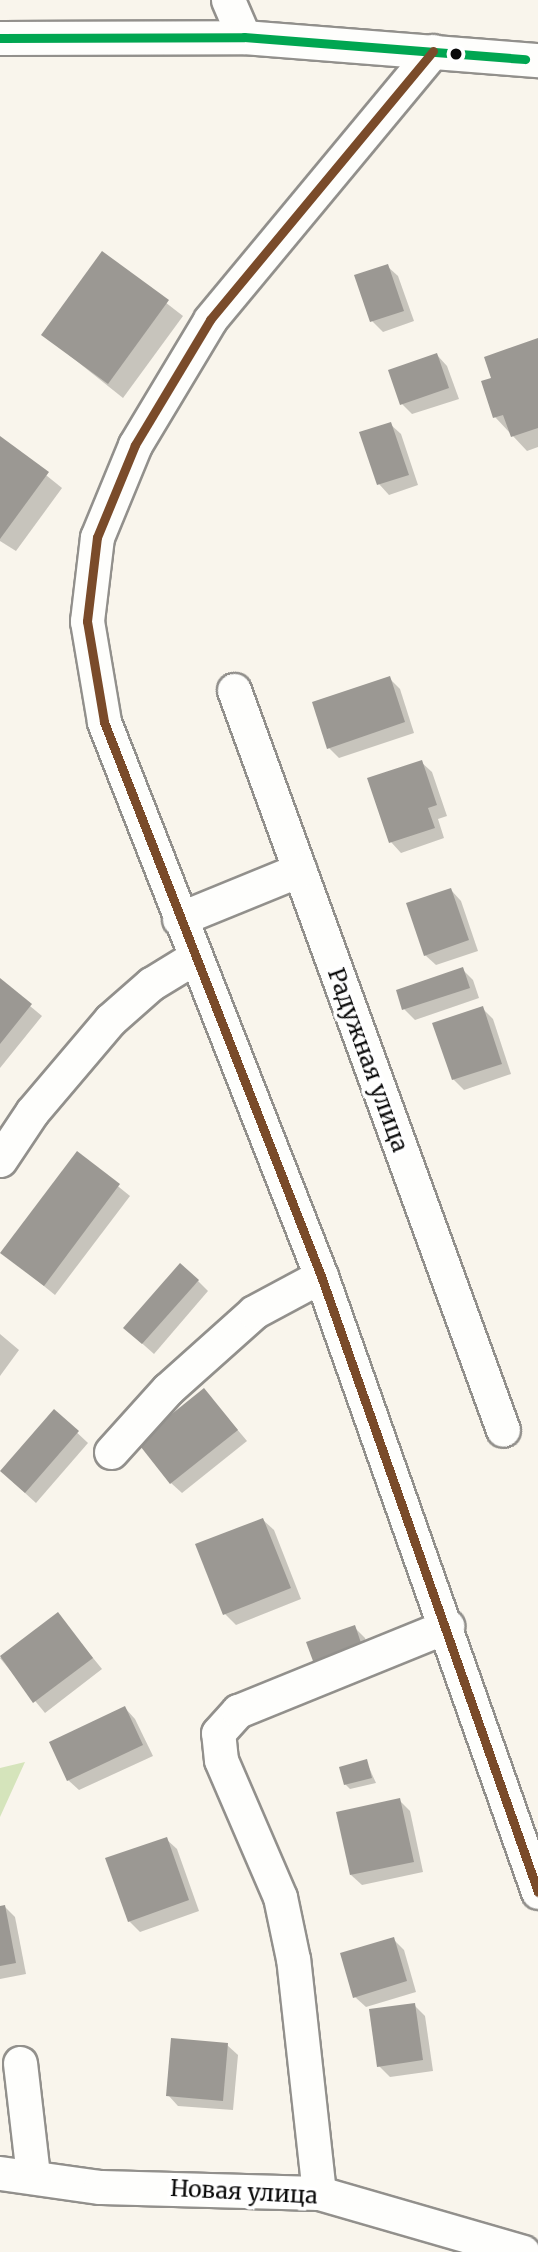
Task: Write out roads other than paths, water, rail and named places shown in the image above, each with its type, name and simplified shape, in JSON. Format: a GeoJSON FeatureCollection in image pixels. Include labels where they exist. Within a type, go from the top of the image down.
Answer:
{"type":"FeatureCollection","features":[{"type":"Feature","properties":{"kind":"street"},"geometry":{"type":"LineString","coordinates":[[228,0],[244,37]]}},
{"type":"Feature","properties":{"kind":"street"},"geometry":{"type":"LineString","coordinates":[[0,38],[244,37],[538,60]]}},
{"type":"Feature","properties":{"kind":"street"},"geometry":{"type":"LineString","coordinates":[[433,51],[210,320],[135,445],[97,537],[87,621],[104,722],[321,1276],[537,1886]]}},
{"type":"Feature","properties":{"kind":"street","name":"Радужная улица"},"geometry":{"type":"LineString","coordinates":[[234,690],[503,1430]]}},
{"type":"Feature","properties":{"kind":"street"},"geometry":{"type":"LineString","coordinates":[[179,919],[299,870]]}},
{"type":"Feature","properties":{"kind":"street"},"geometry":{"type":"LineString","coordinates":[[0,1160],[32,1112],[110,1020],[151,984],[195,957]]}},
{"type":"Feature","properties":{"kind":"street"},"geometry":{"type":"LineString","coordinates":[[111,1452],[168,1389],[254,1312],[321,1276]]}},
{"type":"Feature","properties":{"kind":"street"},"geometry":{"type":"LineString","coordinates":[[319,2193],[293,1959],[283,1909],[261,1846],[221,1760],[218,1733],[238,1711],[447,1626]]}},
{"type":"Feature","properties":{"kind":"street"},"geometry":{"type":"LineString","coordinates":[[20,2063],[33,2176]]}},
{"type":"Feature","properties":{"kind":"street","name":"Новая улица"},"geometry":{"type":"LineString","coordinates":[[0,2173],[100,2187],[319,2193],[523,2252]]}}]}
